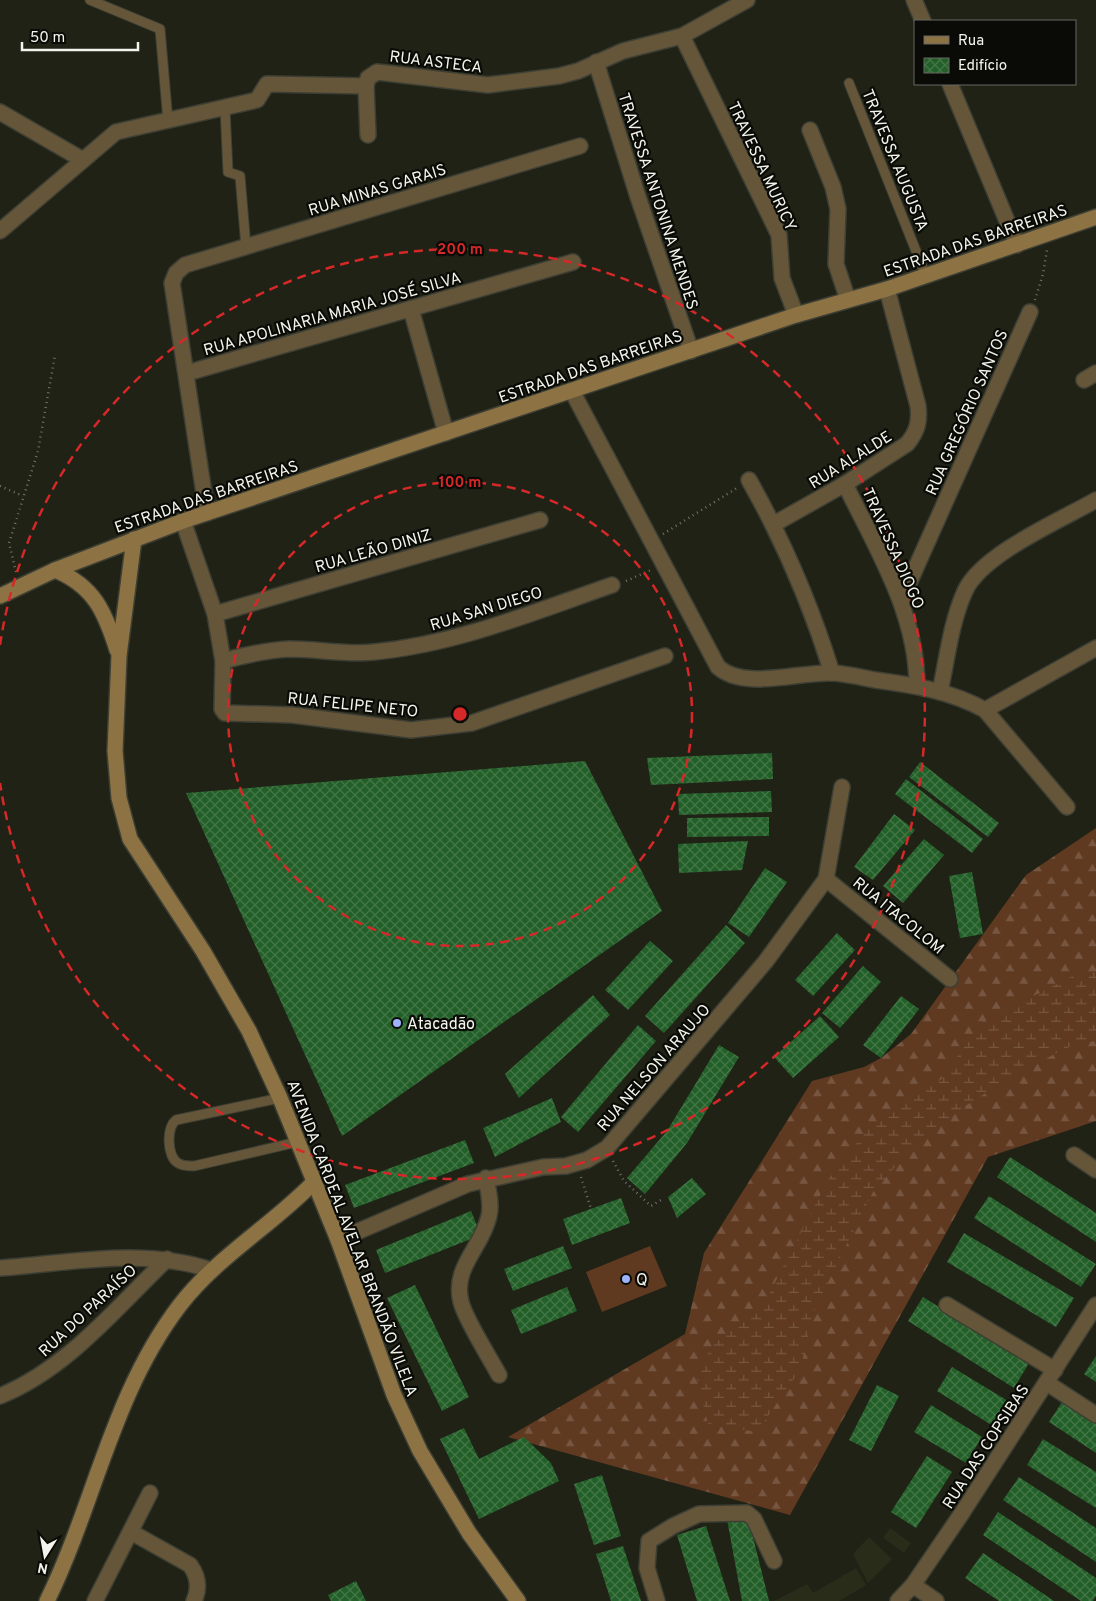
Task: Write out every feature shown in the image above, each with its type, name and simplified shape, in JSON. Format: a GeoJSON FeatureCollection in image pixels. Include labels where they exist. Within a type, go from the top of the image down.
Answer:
{"type":"FeatureCollection","features":[{"type":"Feature","properties":{"kind":"main road","name":"ESTRADA DAS BARREIRAS"},"geometry":{"type":"LineString","coordinates":[[0,596],[55,570],[183,521],[796,316],[887,289],[1096,217]]}},
{"type":"Feature","properties":{"kind":"main road","name":"AVENIDA CARDEAL AVELAR BRANDÃO VILELA"},"geometry":{"type":"LineString","coordinates":[[134,539],[119,656],[115,751],[116,776],[122,814],[130,839],[232,999],[250,1031],[280,1098],[313,1183],[338,1240],[394,1395],[420,1451],[469,1533],[518,1601]]}},
{"type":"Feature","properties":{"kind":"main road","name":"AVENIDA CARDEAL AVELAR BRANDÃO VILELA"},"geometry":{"type":"LineString","coordinates":[[55,570],[78,581],[96,600],[105,616],[119,656]]}},
{"type":"Feature","properties":{"kind":"main road"},"geometry":{"type":"LineString","coordinates":[[47,1601],[63,1566],[108,1439],[135,1377],[163,1328],[181,1303],[211,1270],[296,1201],[313,1183]]}},
{"type":"Feature","properties":{"kind":"street","name":"RUA ASTECA"},"geometry":{"type":"LineString","coordinates":[[366,86],[368,78],[377,72],[488,85],[559,76],[623,51],[682,36],[747,0]]}},
{"type":"Feature","properties":{"kind":"street"},"geometry":{"type":"LineString","coordinates":[[914,0],[923,20]]}},
{"type":"Feature","properties":{"kind":"street","name":"TRAVESSA MURICY"},"geometry":{"type":"LineString","coordinates":[[682,36],[779,235],[782,278],[796,316]]}},
{"type":"Feature","properties":{"kind":"street","name":"TRAVESSA ANTONINA MENDES"},"geometry":{"type":"LineString","coordinates":[[596,62],[638,197],[690,351]]}},
{"type":"Feature","properties":{"kind":"street"},"geometry":{"type":"LineString","coordinates":[[0,231],[116,132],[257,100],[268,84],[366,86],[368,135]]}},
{"type":"Feature","properties":{"kind":"street"},"geometry":{"type":"LineString","coordinates":[[950,85],[1017,245]]}},
{"type":"Feature","properties":{"kind":"street"},"geometry":{"type":"LineString","coordinates":[[0,112],[83,160]]}},
{"type":"Feature","properties":{"kind":"street"},"geometry":{"type":"LineString","coordinates":[[810,130],[833,187],[838,209],[836,264],[848,300]]}},
{"type":"Feature","properties":{"kind":"street","name":"RUA MINAS GARAIS"},"geometry":{"type":"LineString","coordinates":[[187,373],[172,283],[176,273],[185,265],[580,146]]}},
{"type":"Feature","properties":{"kind":"street","name":"RUA APOLINARIA MARIA JOSÉ SILVA"},"geometry":{"type":"LineString","coordinates":[[187,373],[573,262]]}},
{"type":"Feature","properties":{"kind":"street","name":"RUA ALALDE"},"geometry":{"type":"LineString","coordinates":[[774,524],[845,484],[906,444],[913,436],[919,419],[918,406],[887,289]]}},
{"type":"Feature","properties":{"kind":"street"},"geometry":{"type":"LineString","coordinates":[[411,309],[446,433]]}},
{"type":"Feature","properties":{"kind":"street","name":"RUA GREGÓRIO SANTOS"},"geometry":{"type":"LineString","coordinates":[[901,601],[1030,312]]}},
{"type":"Feature","properties":{"kind":"street"},"geometry":{"type":"LineString","coordinates":[[187,373],[208,513]]}},
{"type":"Feature","properties":{"kind":"street"},"geometry":{"type":"LineString","coordinates":[[572,391],[718,667],[727,675],[746,679],[832,673],[917,686],[970,702],[985,710],[1067,807]]}},
{"type":"Feature","properties":{"kind":"street"},"geometry":{"type":"LineString","coordinates":[[749,480],[774,524],[814,615],[832,673]]}},
{"type":"Feature","properties":{"kind":"street","name":"TRAVESSA DIOGO"},"geometry":{"type":"LineString","coordinates":[[845,484],[901,601],[915,648],[917,686]]}},
{"type":"Feature","properties":{"kind":"street"},"geometry":{"type":"LineString","coordinates":[[940,692],[957,615],[965,590],[978,572],[1016,545],[1096,500]]}},
{"type":"Feature","properties":{"kind":"street","name":"RUA LEÃO DINIZ"},"geometry":{"type":"LineString","coordinates":[[215,614],[540,520]]}},
{"type":"Feature","properties":{"kind":"street","name":"RUA FELIPE NETO"},"geometry":{"type":"LineString","coordinates":[[183,521],[215,614],[223,661],[222,709],[225,713],[292,714],[411,730],[472,723],[665,656]]}},
{"type":"Feature","properties":{"kind":"street","name":"RUA SAN DIEGO"},"geometry":{"type":"LineString","coordinates":[[223,661],[265,651],[372,652],[423,646],[471,634],[612,586]]}},
{"type":"Feature","properties":{"kind":"street"},"geometry":{"type":"LineString","coordinates":[[985,710],[1096,648]]}},
{"type":"Feature","properties":{"kind":"street","name":"RUA NELSON ARAUJO"},"geometry":{"type":"LineString","coordinates":[[338,1240],[451,1190],[486,1178],[576,1163],[587,1160],[607,1148],[766,961],[826,879],[842,787]]}},
{"type":"Feature","properties":{"kind":"street","name":"RUA ITACOLOM"},"geometry":{"type":"LineString","coordinates":[[826,879],[950,979]]}},
{"type":"Feature","properties":{"kind":"street"},"geometry":{"type":"LineString","coordinates":[[1074,1155],[1096,1170]]}},
{"type":"Feature","properties":{"kind":"street"},"geometry":{"type":"LineString","coordinates":[[486,1178],[490,1216],[485,1230],[460,1275],[460,1290],[462,1304],[499,1375]]}},
{"type":"Feature","properties":{"kind":"street"},"geometry":{"type":"LineString","coordinates":[[0,1268],[130,1257],[167,1259],[211,1270]]}},
{"type":"Feature","properties":{"kind":"street","name":"RUA DO PARAÍSO"},"geometry":{"type":"LineString","coordinates":[[0,1396],[40,1376],[63,1358],[167,1259]]}},
{"type":"Feature","properties":{"kind":"street"},"geometry":{"type":"LineString","coordinates":[[947,1305],[1055,1370]]}},
{"type":"Feature","properties":{"kind":"street","name":"RUA DAS COPSIBAS"},"geometry":{"type":"LineString","coordinates":[[898,1601],[913,1585],[1047,1383],[1096,1305]]}},
{"type":"Feature","properties":{"kind":"street"},"geometry":{"type":"LineString","coordinates":[[1047,1383],[1096,1415]]}},
{"type":"Feature","properties":{"kind":"street"},"geometry":{"type":"LineString","coordinates":[[95,1601],[150,1493]]}},
{"type":"Feature","properties":{"kind":"street"},"geometry":{"type":"LineString","coordinates":[[656,1601],[647,1568],[649,1541],[673,1526],[699,1514],[747,1513],[754,1519],[774,1561]]}},
{"type":"Feature","properties":{"kind":"street"},"geometry":{"type":"LineString","coordinates":[[130,1532],[190,1564],[196,1574],[198,1586],[194,1601]]}},
{"type":"Feature","properties":{"kind":"street"},"geometry":{"type":"LineString","coordinates":[[913,1585],[936,1601]]}},
{"type":"Feature","properties":{"kind":"lane"},"geometry":{"type":"LineString","coordinates":[[90,0],[160,29],[168,121]]}},
{"type":"Feature","properties":{"kind":"lane","name":"TRAVESSA AUGUSTA"},"geometry":{"type":"LineString","coordinates":[[849,82],[926,276]]}},
{"type":"Feature","properties":{"kind":"lane"},"geometry":{"type":"LineString","coordinates":[[225,108],[228,172],[240,176],[246,247]]}},
{"type":"Feature","properties":{"kind":"lane"},"geometry":{"type":"LineString","coordinates":[[280,1098],[176,1120],[170,1124],[168,1132],[174,1159],[178,1164],[194,1166],[297,1142]]}},
{"type":"Feature","properties":{"kind":"path"},"geometry":{"type":"LineString","coordinates":[[1030,312],[1043,274],[1049,233]]}},
{"type":"Feature","properties":{"kind":"path"},"geometry":{"type":"LineString","coordinates":[[19,586],[10,543],[38,451],[56,356]]}},
{"type":"Feature","properties":{"kind":"path"},"geometry":{"type":"LineString","coordinates":[[651,542],[749,480]]}},
{"type":"Feature","properties":{"kind":"path"},"geometry":{"type":"LineString","coordinates":[[0,486],[23,496]]}},
{"type":"Feature","properties":{"kind":"path"},"geometry":{"type":"LineString","coordinates":[[612,586],[663,564]]}},
{"type":"Feature","properties":{"kind":"path"},"geometry":{"type":"LineString","coordinates":[[607,1148],[624,1181],[651,1206],[661,1200]]}},
{"type":"Feature","properties":{"kind":"path"},"geometry":{"type":"LineString","coordinates":[[576,1163],[591,1209]]}},
{"type":"Feature","properties":{"kind":"shaded area"},"geometry":{"type":"Polygon","coordinates":[[[890,1528],[911,1543],[904,1553],[883,1538],[890,1528]]]}},
{"type":"Feature","properties":{"kind":"shaded area"},"geometry":{"type":"Polygon","coordinates":[[[869,1537],[892,1559],[868,1583],[853,1554],[869,1537]]]}},
{"type":"Feature","properties":{"kind":"shaded area"},"geometry":{"type":"Polygon","coordinates":[[[856,1568],[866,1585],[839,1601],[774,1601],[807,1584],[813,1593],[856,1568]]]}},
{"type":"Feature","properties":{"kind":"green space"},"geometry":{"type":"Polygon","coordinates":[[[1096,828],[1096,1121],[988,1157],[790,1515],[508,1437],[685,1334],[704,1253],[812,1081],[864,1067],[881,1058],[911,1034],[1026,875],[1096,828]]]}},
{"type":"Feature","properties":{"kind":"green space"},"geometry":{"type":"Polygon","coordinates":[[[1081,972],[1096,972],[1096,1041],[1077,1043],[1023,1070],[965,1106],[914,1146],[873,1192],[815,1308],[800,1370],[757,1432],[708,1424],[697,1379],[711,1347],[768,1296],[828,1180],[866,1131],[943,1078],[980,1023],[1081,972]]]}},
{"type":"Feature","properties":{"kind":"green space","name":"Q"},"geometry":{"type":"Polygon","coordinates":[[[650,1246],[667,1286],[602,1312],[586,1272],[650,1246]]]}},
{"type":"Feature","properties":{"kind":"building"},"geometry":{"type":"Polygon","coordinates":[[[772,753],[773,779],[651,785],[647,758],[772,753]]]}},
{"type":"Feature","properties":{"kind":"building","name":"Atacadão"},"geometry":{"type":"Polygon","coordinates":[[[585,761],[662,911],[342,1136],[186,793],[585,761]]]}},
{"type":"Feature","properties":{"kind":"building"},"geometry":{"type":"Polygon","coordinates":[[[920,762],[999,823],[988,837],[909,777],[920,762]]]}},
{"type":"Feature","properties":{"kind":"building"},"geometry":{"type":"Polygon","coordinates":[[[906,779],[983,839],[972,853],[895,794],[906,779]]]}},
{"type":"Feature","properties":{"kind":"building"},"geometry":{"type":"Polygon","coordinates":[[[771,791],[772,812],[679,815],[678,794],[771,791]]]}},
{"type":"Feature","properties":{"kind":"building"},"geometry":{"type":"Polygon","coordinates":[[[894,814],[915,830],[873,880],[854,867],[894,814]]]}},
{"type":"Feature","properties":{"kind":"building"},"geometry":{"type":"Polygon","coordinates":[[[769,817],[769,836],[687,837],[687,818],[769,817]]]}},
{"type":"Feature","properties":{"kind":"building"},"geometry":{"type":"Polygon","coordinates":[[[924,839],[944,855],[903,903],[883,886],[924,839]]]}},
{"type":"Feature","properties":{"kind":"building"},"geometry":{"type":"Polygon","coordinates":[[[748,841],[742,870],[679,873],[678,844],[748,841]]]}},
{"type":"Feature","properties":{"kind":"building"},"geometry":{"type":"Polygon","coordinates":[[[765,868],[787,882],[749,937],[728,923],[765,868]]]}},
{"type":"Feature","properties":{"kind":"building"},"geometry":{"type":"Polygon","coordinates":[[[972,872],[983,934],[960,938],[949,876],[972,872]]]}},
{"type":"Feature","properties":{"kind":"building"},"geometry":{"type":"Polygon","coordinates":[[[726,925],[745,943],[664,1033],[645,1016],[726,925]]]}},
{"type":"Feature","properties":{"kind":"building"},"geometry":{"type":"Polygon","coordinates":[[[837,933],[855,950],[813,996],[795,980],[837,933]]]}},
{"type":"Feature","properties":{"kind":"building"},"geometry":{"type":"Polygon","coordinates":[[[650,941],[673,961],[628,1010],[605,990],[650,941]]]}},
{"type":"Feature","properties":{"kind":"building"},"geometry":{"type":"Polygon","coordinates":[[[863,966],[881,982],[840,1028],[822,1013],[863,966]]]}},
{"type":"Feature","properties":{"kind":"building"},"geometry":{"type":"Polygon","coordinates":[[[593,995],[610,1015],[519,1098],[505,1074],[593,995]]]}},
{"type":"Feature","properties":{"kind":"building"},"geometry":{"type":"Polygon","coordinates":[[[901,996],[919,1009],[881,1058],[863,1045],[901,996]]]}},
{"type":"Feature","properties":{"kind":"building"},"geometry":{"type":"Polygon","coordinates":[[[820,1016],[839,1037],[793,1078],[774,1057],[820,1016]]]}},
{"type":"Feature","properties":{"kind":"building"},"geometry":{"type":"Polygon","coordinates":[[[638,1025],[656,1041],[578,1132],[561,1117],[638,1025]]]}},
{"type":"Feature","properties":{"kind":"building"},"geometry":{"type":"Polygon","coordinates":[[[719,1045],[739,1057],[687,1143],[645,1194],[627,1178],[667,1131],[719,1045]]]}},
{"type":"Feature","properties":{"kind":"building"},"geometry":{"type":"Polygon","coordinates":[[[552,1098],[561,1122],[495,1157],[483,1128],[552,1098]]]}},
{"type":"Feature","properties":{"kind":"building"},"geometry":{"type":"Polygon","coordinates":[[[465,1140],[474,1163],[354,1208],[345,1185],[465,1140]]]}},
{"type":"Feature","properties":{"kind":"building"},"geometry":{"type":"Polygon","coordinates":[[[1010,1157],[1096,1213],[1096,1242],[997,1177],[1010,1157]]]}},
{"type":"Feature","properties":{"kind":"building"},"geometry":{"type":"Polygon","coordinates":[[[692,1178],[706,1194],[677,1218],[668,1197],[692,1178]]]}},
{"type":"Feature","properties":{"kind":"building"},"geometry":{"type":"Polygon","coordinates":[[[989,1196],[1096,1264],[1081,1287],[974,1218],[989,1196]]]}},
{"type":"Feature","properties":{"kind":"building"},"geometry":{"type":"Polygon","coordinates":[[[621,1198],[630,1223],[572,1245],[563,1219],[621,1198]]]}},
{"type":"Feature","properties":{"kind":"building"},"geometry":{"type":"Polygon","coordinates":[[[471,1211],[481,1235],[385,1273],[376,1250],[471,1211]]]}},
{"type":"Feature","properties":{"kind":"building"},"geometry":{"type":"Polygon","coordinates":[[[964,1233],[1074,1298],[1056,1327],[947,1262],[964,1233]]]}},
{"type":"Feature","properties":{"kind":"building"},"geometry":{"type":"Polygon","coordinates":[[[563,1246],[572,1268],[513,1291],[504,1269],[563,1246]]]}},
{"type":"Feature","properties":{"kind":"building"},"geometry":{"type":"Polygon","coordinates":[[[415,1285],[469,1397],[442,1411],[387,1298],[415,1285]]]}},
{"type":"Feature","properties":{"kind":"building"},"geometry":{"type":"Polygon","coordinates":[[[567,1287],[577,1311],[521,1334],[511,1310],[567,1287]]]}},
{"type":"Feature","properties":{"kind":"building"},"geometry":{"type":"Polygon","coordinates":[[[923,1297],[1029,1363],[1014,1388],[908,1321],[923,1297]]]}},
{"type":"Feature","properties":{"kind":"building"},"geometry":{"type":"Polygon","coordinates":[[[1096,1356],[1096,1382],[1084,1374],[1096,1356]]]}},
{"type":"Feature","properties":{"kind":"building"},"geometry":{"type":"Polygon","coordinates":[[[952,1367],[1008,1401],[993,1426],[937,1391],[952,1367]]]}},
{"type":"Feature","properties":{"kind":"building"},"geometry":{"type":"Polygon","coordinates":[[[877,1385],[899,1396],[871,1451],[849,1440],[877,1385]]]}},
{"type":"Feature","properties":{"kind":"building"},"geometry":{"type":"Polygon","coordinates":[[[1064,1399],[1096,1420],[1096,1453],[1049,1422],[1064,1399]]]}},
{"type":"Feature","properties":{"kind":"building"},"geometry":{"type":"Polygon","coordinates":[[[931,1405],[982,1437],[966,1463],[914,1432],[931,1405]]]}},
{"type":"Feature","properties":{"kind":"building"},"geometry":{"type":"Polygon","coordinates":[[[464,1428],[479,1459],[524,1437],[551,1463],[559,1481],[479,1519],[440,1439],[464,1428]]]}},
{"type":"Feature","properties":{"kind":"building"},"geometry":{"type":"Polygon","coordinates":[[[1043,1439],[1096,1472],[1096,1508],[1027,1465],[1043,1439]]]}},
{"type":"Feature","properties":{"kind":"building"},"geometry":{"type":"Polygon","coordinates":[[[927,1456],[952,1472],[916,1528],[891,1512],[927,1456]]]}},
{"type":"Feature","properties":{"kind":"building"},"geometry":{"type":"Polygon","coordinates":[[[602,1475],[621,1536],[594,1545],[574,1484],[602,1475]]]}},
{"type":"Feature","properties":{"kind":"building"},"geometry":{"type":"Polygon","coordinates":[[[1019,1477],[1096,1528],[1096,1562],[1003,1500],[1019,1477]]]}},
{"type":"Feature","properties":{"kind":"building"},"geometry":{"type":"Polygon","coordinates":[[[998,1512],[1096,1578],[1096,1596],[1093,1601],[1081,1601],[983,1535],[998,1512]]]}},
{"type":"Feature","properties":{"kind":"building"},"geometry":{"type":"Polygon","coordinates":[[[748,1517],[769,1601],[742,1601],[727,1519],[748,1517]]]}},
{"type":"Feature","properties":{"kind":"building"},"geometry":{"type":"Polygon","coordinates":[[[706,1526],[730,1601],[697,1601],[677,1535],[706,1526]]]}},
{"type":"Feature","properties":{"kind":"building"},"geometry":{"type":"Polygon","coordinates":[[[623,1546],[641,1601],[611,1601],[596,1554],[623,1546]]]}},
{"type":"Feature","properties":{"kind":"building"},"geometry":{"type":"Polygon","coordinates":[[[983,1553],[1054,1601],[999,1601],[965,1578],[983,1553]]]}},
{"type":"Feature","properties":{"kind":"building"},"geometry":{"type":"Polygon","coordinates":[[[356,1581],[366,1601],[331,1601],[328,1595],[356,1581]]]}},
{"type":"Feature","properties":{"kind":"place","name":"Atacadão"},"geometry":{"type":"Point","coordinates":[397,1023]}},
{"type":"Feature","properties":{"kind":"place","name":"Q"},"geometry":{"type":"Point","coordinates":[626,1279]}}]}
